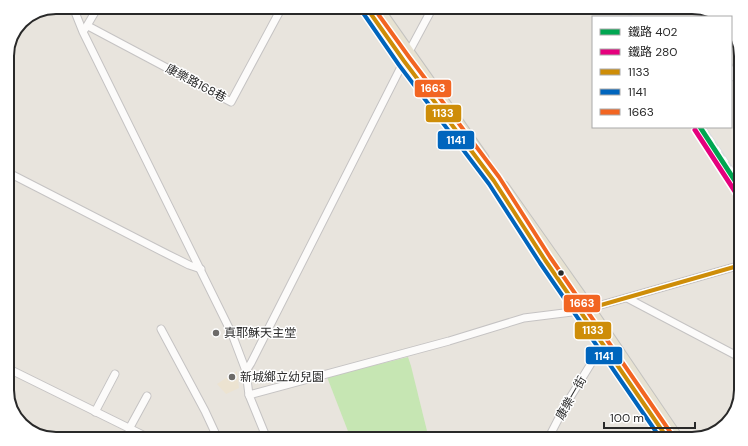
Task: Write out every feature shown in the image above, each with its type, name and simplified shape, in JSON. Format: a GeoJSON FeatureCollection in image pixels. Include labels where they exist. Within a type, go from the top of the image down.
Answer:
{"type":"FeatureCollection","features":[{"type":"Feature","properties":{"kind":"main road"},"geometry":{"type":"LineString","coordinates":[[371,14],[404,61],[494,181],[580,312],[607,342],[674,432]]}},
{"type":"Feature","properties":{"kind":"main road"},"geometry":{"type":"LineString","coordinates":[[383,14],[590,308],[607,342],[664,432]]}},
{"type":"Feature","properties":{"kind":"street"},"geometry":{"type":"LineString","coordinates":[[76,14],[83,32],[232,334],[246,371],[249,395],[264,432]]}},
{"type":"Feature","properties":{"kind":"street"},"geometry":{"type":"LineString","coordinates":[[83,32],[94,14]]}},
{"type":"Feature","properties":{"kind":"street","name":"康樂路168巷"},"geometry":{"type":"LineString","coordinates":[[88,26],[231,102],[278,14]]}},
{"type":"Feature","properties":{"kind":"street"},"geometry":{"type":"LineString","coordinates":[[246,371],[429,14]]}},
{"type":"Feature","properties":{"kind":"street"},"geometry":{"type":"LineString","coordinates":[[14,176],[178,260],[201,269]]}},
{"type":"Feature","properties":{"kind":"street"},"geometry":{"type":"LineString","coordinates":[[249,395],[449,341],[524,318],[580,312],[734,267]]}},
{"type":"Feature","properties":{"kind":"street"},"geometry":{"type":"LineString","coordinates":[[627,298],[734,354]]}},
{"type":"Feature","properties":{"kind":"street"},"geometry":{"type":"LineString","coordinates":[[161,329],[215,432]]}},
{"type":"Feature","properties":{"kind":"street","name":"康樂一街"},"geometry":{"type":"LineString","coordinates":[[552,432],[565,406],[607,342]]}},
{"type":"Feature","properties":{"kind":"street"},"geometry":{"type":"LineString","coordinates":[[14,372],[136,432]]}},
{"type":"Feature","properties":{"kind":"street"},"geometry":{"type":"LineString","coordinates":[[95,412],[115,374]]}},
{"type":"Feature","properties":{"kind":"street"},"geometry":{"type":"LineString","coordinates":[[129,429],[147,396]]}},
{"type":"Feature","properties":{"kind":"shaded area","name":"新城鄉立幼兒園"},"geometry":{"type":"Polygon","coordinates":[[[237,371],[239,388],[226,394],[217,384],[237,371]]]}},
{"type":"Feature","properties":{"kind":"green space"},"geometry":{"type":"Polygon","coordinates":[[[408,357],[427,432],[348,432],[327,377],[408,357]]]}},
{"type":"Feature","properties":{"kind":"railway"},"geometry":{"type":"LineString","coordinates":[[705,128],[734,172]]}},
{"type":"Feature","properties":{"kind":"rail line","name":"402"},"geometry":{"type":"LineString","coordinates":[[701,128],[734,179]]}},
{"type":"Feature","properties":{"kind":"rail line","name":"280"},"geometry":{"type":"LineString","coordinates":[[695,130],[734,190]]}},
{"type":"Feature","properties":{"kind":"transit line","name":"1141"},"geometry":{"type":"LineString","coordinates":[[364,14],[399,65],[489,184],[540,263],[656,432]]}},
{"type":"Feature","properties":{"kind":"transit line","name":"1133"},"geometry":{"type":"LineString","coordinates":[[371,14],[404,61],[494,181],[545,260],[663,432]]}},
{"type":"Feature","properties":{"kind":"transit line","name":"1663"},"geometry":{"type":"LineString","coordinates":[[378,14],[499,177],[550,257],[670,432]]}},
{"type":"Feature","properties":{"kind":"transit line","name":"1133"},"geometry":{"type":"LineString","coordinates":[[580,311],[734,267]]}},
{"type":"Feature","properties":{"kind":"place","name":"真耶穌天主堂"},"geometry":{"type":"Point","coordinates":[216,333]}},
{"type":"Feature","properties":{"kind":"place","name":"新城鄉立幼兒園"},"geometry":{"type":"Point","coordinates":[232,377]}}]}
